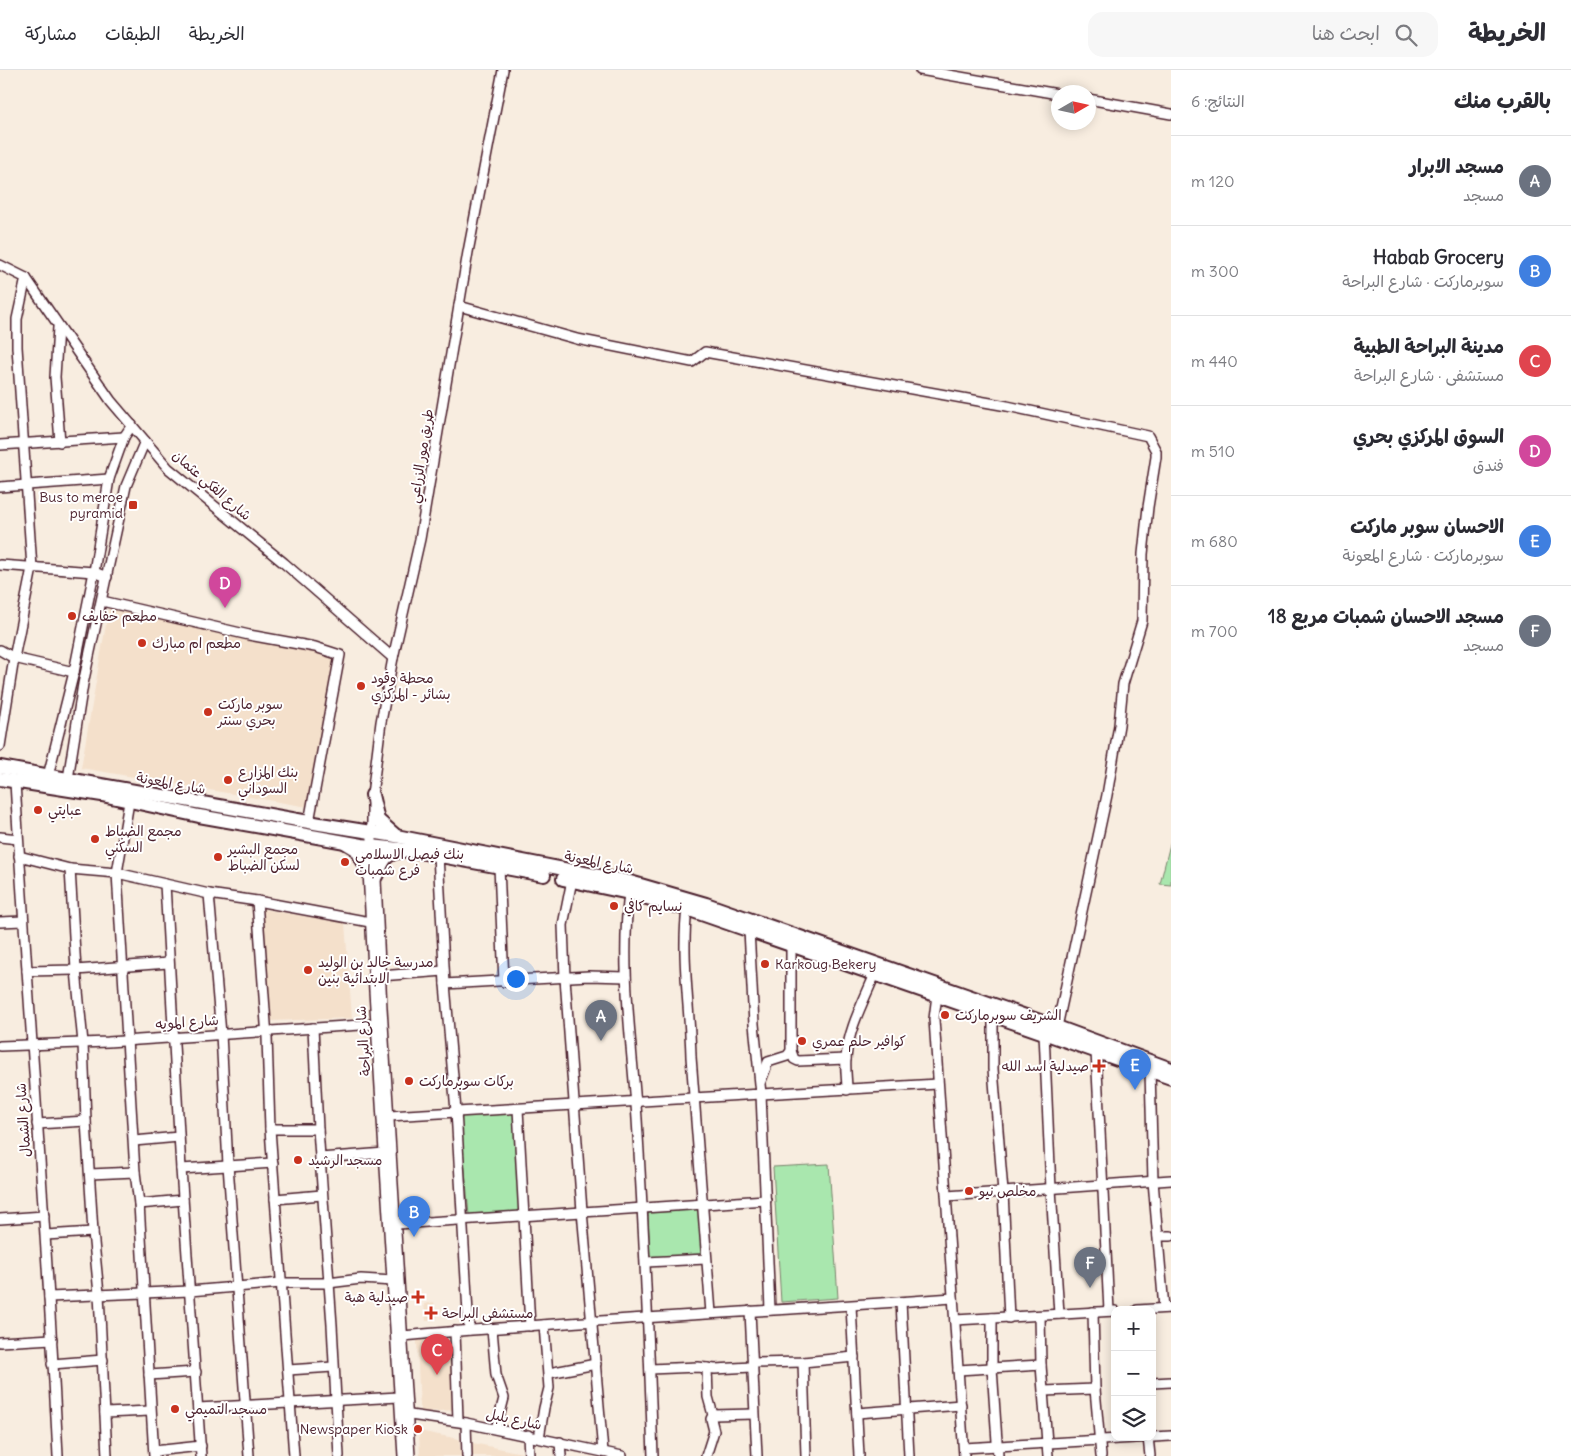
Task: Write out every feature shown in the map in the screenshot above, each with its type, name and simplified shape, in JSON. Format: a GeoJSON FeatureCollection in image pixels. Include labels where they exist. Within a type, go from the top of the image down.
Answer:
{"type":"FeatureCollection","features":[{"type":"Feature","properties":{"kind":"highway","name":"شارع المعونة"},"geometry":{"type":"LineString","coordinates":[[0,767],[68,779],[103,790],[129,802],[372,846],[438,855],[572,880],[629,893],[687,909],[749,930],[1171,1078]]}},
{"type":"Feature","properties":{"kind":"highway","name":"شارع المعونة"},"geometry":{"type":"LineString","coordinates":[[0,779],[103,790],[396,836],[658,889],[706,904],[1057,1027],[1171,1069]]}},
{"type":"Feature","properties":{"kind":"highway"},"geometry":{"type":"LineString","coordinates":[[372,795],[378,820],[396,836]]}},
{"type":"Feature","properties":{"kind":"highway"},"geometry":{"type":"LineString","coordinates":[[342,840],[356,849],[372,874],[388,854],[408,850]]}},
{"type":"Feature","properties":{"kind":"street","name":"طريق مور الزراعي"},"geometry":{"type":"LineString","coordinates":[[372,846],[372,795],[375,763],[393,658],[420,539],[459,306],[503,70]]}},
{"type":"Feature","properties":{"kind":"street"},"geometry":{"type":"LineString","coordinates":[[920,70],[964,74],[1051,93]]}},
{"type":"Feature","properties":{"kind":"street"},"geometry":{"type":"LineString","coordinates":[[1096,100],[1171,114]]}},
{"type":"Feature","properties":{"kind":"street","name":"شارع الفكي عثمان"},"geometry":{"type":"LineString","coordinates":[[0,265],[26,278],[111,401],[168,468],[393,658]]}},
{"type":"Feature","properties":{"kind":"street"},"geometry":{"type":"LineString","coordinates":[[0,746],[14,658],[32,568],[23,444],[17,319],[26,278]]}},
{"type":"Feature","properties":{"kind":"street"},"geometry":{"type":"LineString","coordinates":[[459,306],[576,339],[692,362],[705,352],[1007,406],[1148,436],[1156,450],[1156,457],[1143,554],[1142,621],[1122,684],[1119,725],[1107,795],[1057,1027]]}},
{"type":"Feature","properties":{"kind":"street"},"geometry":{"type":"LineString","coordinates":[[58,326],[55,377],[60,442]]}},
{"type":"Feature","properties":{"kind":"street"},"geometry":{"type":"LineString","coordinates":[[48,776],[74,672],[94,572],[109,479],[124,437],[132,426]]}},
{"type":"Feature","properties":{"kind":"street"},"geometry":{"type":"LineString","coordinates":[[0,445],[124,437]]}},
{"type":"Feature","properties":{"kind":"street"},"geometry":{"type":"LineString","coordinates":[[68,779],[83,684],[126,486],[145,441]]}},
{"type":"Feature","properties":{"kind":"street"},"geometry":{"type":"LineString","coordinates":[[0,487],[109,479]]}},
{"type":"Feature","properties":{"kind":"street"},"geometry":{"type":"LineString","coordinates":[[0,565],[32,568],[65,568],[94,572],[107,577]]}},
{"type":"Feature","properties":{"kind":"street"},"geometry":{"type":"LineString","coordinates":[[102,601],[249,635],[315,647],[340,656],[309,822]]}},
{"type":"Feature","properties":{"kind":"street"},"geometry":{"type":"LineString","coordinates":[[0,650],[14,658],[74,672]]}},
{"type":"Feature","properties":{"kind":"street","name":"شارع الشمال"},"geometry":{"type":"LineString","coordinates":[[15,782],[46,1235],[58,1456]]}},
{"type":"Feature","properties":{"kind":"street"},"geometry":{"type":"LineString","coordinates":[[129,802],[117,873],[154,1454],[201,1446]]}},
{"type":"Feature","properties":{"kind":"street"},"geometry":{"type":"LineString","coordinates":[[0,837],[18,839]]}},
{"type":"Feature","properties":{"kind":"street","name":"شارع البراحة"},"geometry":{"type":"LineString","coordinates":[[372,846],[368,854],[372,874],[380,976],[397,1224],[402,1336],[403,1456]]}},
{"type":"Feature","properties":{"kind":"street"},"geometry":{"type":"LineString","coordinates":[[438,855],[444,971],[456,1111],[469,1330]]}},
{"type":"Feature","properties":{"kind":"street"},"geometry":{"type":"LineString","coordinates":[[19,856],[70,869],[117,873],[209,894],[257,900],[370,922]]}},
{"type":"Feature","properties":{"kind":"street"},"geometry":{"type":"LineString","coordinates":[[499,867],[504,982]]}},
{"type":"Feature","properties":{"kind":"street"},"geometry":{"type":"LineString","coordinates":[[70,869],[83,1044],[93,1232],[99,1294],[107,1456]]}},
{"type":"Feature","properties":{"kind":"street","name":"شارع البراحة"},"geometry":{"type":"LineString","coordinates":[[372,874],[370,922],[399,1397],[404,1414],[410,1456]]}},
{"type":"Feature","properties":{"kind":"street"},"geometry":{"type":"LineString","coordinates":[[572,880],[563,925],[565,978],[582,1212],[605,1454]]}},
{"type":"Feature","properties":{"kind":"street"},"geometry":{"type":"LineString","coordinates":[[165,884],[168,963],[201,1456]]}},
{"type":"Feature","properties":{"kind":"street"},"geometry":{"type":"LineString","coordinates":[[629,893],[624,935],[646,1262],[653,1456]]}},
{"type":"Feature","properties":{"kind":"street"},"geometry":{"type":"LineString","coordinates":[[209,894],[221,1034],[236,1287],[249,1456]]}},
{"type":"Feature","properties":{"kind":"street"},"geometry":{"type":"LineString","coordinates":[[257,900],[266,1031],[270,1129],[294,1456]]}},
{"type":"Feature","properties":{"kind":"street"},"geometry":{"type":"LineString","coordinates":[[687,909],[684,935],[691,1064],[711,1313]]}},
{"type":"Feature","properties":{"kind":"street"},"geometry":{"type":"LineString","coordinates":[[0,922],[24,921]]}},
{"type":"Feature","properties":{"kind":"street"},"geometry":{"type":"LineString","coordinates":[[749,930],[754,1024],[761,1094],[770,1310]]}},
{"type":"Feature","properties":{"kind":"street"},"geometry":{"type":"LineString","coordinates":[[791,945],[790,1051],[794,1059],[798,1061],[846,1059]]}},
{"type":"Feature","properties":{"kind":"street"},"geometry":{"type":"LineString","coordinates":[[27,972],[168,963]]}},
{"type":"Feature","properties":{"kind":"street"},"geometry":{"type":"LineString","coordinates":[[380,976],[444,971]]}},
{"type":"Feature","properties":{"kind":"street"},"geometry":{"type":"LineString","coordinates":[[847,1090],[846,1059],[854,1022],[875,974]]}},
{"type":"Feature","properties":{"kind":"street"},"geometry":{"type":"LineString","coordinates":[[445,984],[589,976],[626,977]]}},
{"type":"Feature","properties":{"kind":"street"},"geometry":{"type":"LineString","coordinates":[[937,996],[934,1019],[964,1452],[998,1451],[1048,1443],[1111,1440]]}},
{"type":"Feature","properties":{"kind":"street"},"geometry":{"type":"LineString","coordinates":[[992,1015],[993,1069],[1003,1192],[1009,1318]]}},
{"type":"Feature","properties":{"kind":"street","name":"شارع المويه"},"geometry":{"type":"LineString","coordinates":[[0,1046],[83,1044],[376,1024]]}},
{"type":"Feature","properties":{"kind":"street"},"geometry":{"type":"LineString","coordinates":[[314,1028],[322,1195],[340,1456]]}},
{"type":"Feature","properties":{"kind":"street"},"geometry":{"type":"LineString","coordinates":[[1044,1033],[1059,1314]]}},
{"type":"Feature","properties":{"kind":"street"},"geometry":{"type":"LineString","coordinates":[[760,1083],[768,1062],[787,1056],[790,1051]]}},
{"type":"Feature","properties":{"kind":"street"},"geometry":{"type":"LineString","coordinates":[[1096,1051],[1102,1184],[1112,1306]]}},
{"type":"Feature","properties":{"kind":"street"},"geometry":{"type":"LineString","coordinates":[[1150,1071],[1153,1181],[1167,1308]]}},
{"type":"Feature","properties":{"kind":"street"},"geometry":{"type":"LineString","coordinates":[[389,1116],[938,1084]]}},
{"type":"Feature","properties":{"kind":"street"},"geometry":{"type":"LineString","coordinates":[[518,1109],[530,1326]]}},
{"type":"Feature","properties":{"kind":"street"},"geometry":{"type":"LineString","coordinates":[[37,1124],[86,1121]]}},
{"type":"Feature","properties":{"kind":"street"},"geometry":{"type":"LineString","coordinates":[[270,1129],[318,1129]]}},
{"type":"Feature","properties":{"kind":"street"},"geometry":{"type":"LineString","coordinates":[[134,1141],[179,1137]]}},
{"type":"Feature","properties":{"kind":"street"},"geometry":{"type":"LineString","coordinates":[[320,1158],[385,1153]]}},
{"type":"Feature","properties":{"kind":"street"},"geometry":{"type":"LineString","coordinates":[[181,1169],[273,1163]]}},
{"type":"Feature","properties":{"kind":"street"},"geometry":{"type":"LineString","coordinates":[[90,1174],[135,1172]]}},
{"type":"Feature","properties":{"kind":"street"},"geometry":{"type":"LineString","coordinates":[[947,1196],[1171,1180]]}},
{"type":"Feature","properties":{"kind":"street"},"geometry":{"type":"LineString","coordinates":[[275,1199],[322,1195]]}},
{"type":"Feature","properties":{"kind":"street"},"geometry":{"type":"LineString","coordinates":[[139,1204],[183,1200]]}},
{"type":"Feature","properties":{"kind":"street"},"geometry":{"type":"LineString","coordinates":[[397,1224],[766,1200]]}},
{"type":"Feature","properties":{"kind":"street"},"geometry":{"type":"LineString","coordinates":[[0,1219],[44,1216]]}},
{"type":"Feature","properties":{"kind":"street"},"geometry":{"type":"LineString","coordinates":[[46,1235],[93,1232]]}},
{"type":"Feature","properties":{"kind":"street"},"geometry":{"type":"LineString","coordinates":[[1158,1236],[1171,1236]]}},
{"type":"Feature","properties":{"kind":"street"},"geometry":{"type":"LineString","coordinates":[[646,1262],[706,1259]]}},
{"type":"Feature","properties":{"kind":"street"},"geometry":{"type":"LineString","coordinates":[[49,1297],[190,1291],[281,1283],[328,1283],[361,1279],[393,1281]]}},
{"type":"Feature","properties":{"kind":"street"},"geometry":{"type":"LineString","coordinates":[[402,1336],[492,1328],[953,1298]]}},
{"type":"Feature","properties":{"kind":"street"},"geometry":{"type":"LineString","coordinates":[[901,1302],[909,1456]]}},
{"type":"Feature","properties":{"kind":"street"},"geometry":{"type":"LineString","coordinates":[[851,1306],[859,1456]]}},
{"type":"Feature","properties":{"kind":"street"},"geometry":{"type":"LineString","coordinates":[[955,1320],[1111,1311]]}},
{"type":"Feature","properties":{"kind":"street"},"geometry":{"type":"LineString","coordinates":[[750,1312],[757,1456]]}},
{"type":"Feature","properties":{"kind":"street"},"geometry":{"type":"LineString","coordinates":[[1093,1312],[1095,1389],[1102,1456]]}},
{"type":"Feature","properties":{"kind":"street"},"geometry":{"type":"LineString","coordinates":[[1040,1316],[1041,1366],[1048,1456]]}},
{"type":"Feature","properties":{"kind":"street"},"geometry":{"type":"LineString","coordinates":[[992,1318],[992,1368],[998,1451]]}},
{"type":"Feature","properties":{"kind":"street"},"geometry":{"type":"LineString","coordinates":[[539,1438],[549,1388],[544,1325]]}},
{"type":"Feature","properties":{"kind":"street"},"geometry":{"type":"LineString","coordinates":[[492,1328],[496,1375],[504,1398],[496,1429]]}},
{"type":"Feature","properties":{"kind":"street"},"geometry":{"type":"LineString","coordinates":[[455,1331],[462,1422],[467,1456]]}},
{"type":"Feature","properties":{"kind":"street"},"geometry":{"type":"LineString","coordinates":[[0,1342],[52,1339]]}},
{"type":"Feature","properties":{"kind":"street"},"geometry":{"type":"LineString","coordinates":[[650,1369],[707,1368],[854,1357]]}},
{"type":"Feature","properties":{"kind":"street"},"geometry":{"type":"LineString","coordinates":[[52,1364],[103,1360]]}},
{"type":"Feature","properties":{"kind":"street"},"geometry":{"type":"LineString","coordinates":[[803,1362],[806,1456]]}},
{"type":"Feature","properties":{"kind":"street"},"geometry":{"type":"LineString","coordinates":[[548,1373],[596,1364]]}},
{"type":"Feature","properties":{"kind":"street"},"geometry":{"type":"LineString","coordinates":[[958,1370],[1041,1366]]}},
{"type":"Feature","properties":{"kind":"street"},"geometry":{"type":"LineString","coordinates":[[288,1370],[333,1367]]}},
{"type":"Feature","properties":{"kind":"street"},"geometry":{"type":"LineString","coordinates":[[706,1456],[714,1431],[713,1415],[709,1405],[707,1368]]}},
{"type":"Feature","properties":{"kind":"street"},"geometry":{"type":"LineString","coordinates":[[149,1375],[196,1372]]}},
{"type":"Feature","properties":{"kind":"street"},"geometry":{"type":"LineString","coordinates":[[1156,1383],[1171,1382]]}},
{"type":"Feature","properties":{"kind":"street"},"geometry":{"type":"LineString","coordinates":[[1044,1391],[1095,1389]]}},
{"type":"Feature","properties":{"kind":"street"},"geometry":{"type":"LineString","coordinates":[[198,1408],[290,1402],[336,1402],[399,1397]]}},
{"type":"Feature","properties":{"kind":"street"},"geometry":{"type":"LineString","coordinates":[[857,1413],[961,1405]]}},
{"type":"Feature","properties":{"kind":"street"},"geometry":{"type":"LineString","coordinates":[[105,1413],[150,1411]]}},
{"type":"Feature","properties":{"kind":"street","name":"شارع بلبل"},"geometry":{"type":"LineString","coordinates":[[404,1414],[462,1422],[560,1442],[605,1454],[622,1456]]}},
{"type":"Feature","properties":{"kind":"street"},"geometry":{"type":"LineString","coordinates":[[713,1415],[754,1414]]}},
{"type":"Feature","properties":{"kind":"street"},"geometry":{"type":"LineString","coordinates":[[528,1435],[529,1456]]}},
{"type":"Feature","properties":{"kind":"street"},"geometry":{"type":"LineString","coordinates":[[1156,1437],[1171,1436]]}},
{"type":"Feature","properties":{"kind":"street"},"geometry":{"type":"LineString","coordinates":[[1148,1441],[1150,1456]]}},
{"type":"Feature","properties":{"kind":"street"},"geometry":{"type":"LineString","coordinates":[[560,1442],[561,1456]]}},
{"type":"Feature","properties":{"kind":"shaded area","name":"سوبر ماركت بحري سنتر"},"geometry":{"type":"Polygon","coordinates":[[[109,607],[335,656],[308,807],[81,768],[109,607]]]}},
{"type":"Feature","properties":{"kind":"shaded area","name":"مدرسة خالد بن الوليد الابتدائية بنين"},"geometry":{"type":"Polygon","coordinates":[[[262,909],[345,923],[352,1018],[270,1021],[262,909]]]}},
{"type":"Feature","properties":{"kind":"shaded area","name":"مستشفى البراحة"},"geometry":{"type":"Polygon","coordinates":[[[434,1302],[436,1320],[426,1321],[424,1304],[434,1302]]]}},
{"type":"Feature","properties":{"kind":"shaded area"},"geometry":{"type":"Polygon","coordinates":[[[453,1339],[457,1410],[420,1412],[417,1340],[453,1339]]]}},
{"type":"Feature","properties":{"kind":"shaded area"},"geometry":{"type":"Polygon","coordinates":[[[419,1431],[459,1439],[461,1456],[420,1456],[419,1431]]]}},
{"type":"Feature","properties":{"kind":"shaded area"},"geometry":{"type":"Polygon","coordinates":[[[468,1442],[522,1453],[522,1456],[469,1456],[468,1442]]]}},
{"type":"Feature","properties":{"kind":"green space"},"geometry":{"type":"Polygon","coordinates":[[[1171,840],[1171,885],[1160,884],[1171,840]]]}},
{"type":"Feature","properties":{"kind":"green space"},"geometry":{"type":"Polygon","coordinates":[[[514,1113],[519,1212],[469,1215],[460,1115],[514,1113]]]}},
{"type":"Feature","properties":{"kind":"green space"},"geometry":{"type":"Polygon","coordinates":[[[829,1164],[838,1298],[781,1302],[773,1167],[829,1164]]]}},
{"type":"Feature","properties":{"kind":"green space"},"geometry":{"type":"Polygon","coordinates":[[[701,1209],[704,1257],[650,1260],[648,1213],[701,1209]]]}},
{"type":"Feature","properties":{"kind":"place","name":"Bus to meroe pyramid"},"geometry":{"type":"Point","coordinates":[133,505]}},
{"type":"Feature","properties":{"kind":"place","name":"السوق المركزي بحري"},"geometry":{"type":"Point","coordinates":[225,608]}},
{"type":"Feature","properties":{"kind":"place","name":"مطعم خفايف"},"geometry":{"type":"Point","coordinates":[72,616]}},
{"type":"Feature","properties":{"kind":"place","name":"مطعم ام مبارك"},"geometry":{"type":"Point","coordinates":[142,643]}},
{"type":"Feature","properties":{"kind":"place","name":"محطة وقود بشائر - المركزي"},"geometry":{"type":"Point","coordinates":[361,686]}},
{"type":"Feature","properties":{"kind":"place","name":"سوبر ماركت بحري سنتر"},"geometry":{"type":"Point","coordinates":[208,712]}},
{"type":"Feature","properties":{"kind":"place","name":"بنك المزارع السوداني"},"geometry":{"type":"Point","coordinates":[228,780]}},
{"type":"Feature","properties":{"kind":"place","name":"عبايتي"},"geometry":{"type":"Point","coordinates":[38,810]}},
{"type":"Feature","properties":{"kind":"place","name":"مجمع الضباط السكني"},"geometry":{"type":"Point","coordinates":[95,839]}},
{"type":"Feature","properties":{"kind":"place","name":"مجمع البشير لسكن الضباط"},"geometry":{"type":"Point","coordinates":[218,857]}},
{"type":"Feature","properties":{"kind":"place","name":"بنك فيصل الاسلامي فرع شمبات"},"geometry":{"type":"Point","coordinates":[345,862]}},
{"type":"Feature","properties":{"kind":"place","name":"نسايم كافي"},"geometry":{"type":"Point","coordinates":[614,906]}},
{"type":"Feature","properties":{"kind":"place","name":"Karkoug Bekery"},"geometry":{"type":"Point","coordinates":[765,964]}},
{"type":"Feature","properties":{"kind":"place","name":"مدرسة خالد بن الوليد الابتدائية بنين"},"geometry":{"type":"Point","coordinates":[308,970]}},
{"type":"Feature","properties":{"kind":"place","name":"الشريف سوبرماركت"},"geometry":{"type":"Point","coordinates":[945,1015]}},
{"type":"Feature","properties":{"kind":"place","name":"مسجد الابرار"},"geometry":{"type":"Point","coordinates":[601,1041]}},
{"type":"Feature","properties":{"kind":"place","name":"كوافير حلم عمري"},"geometry":{"type":"Point","coordinates":[802,1041]}},
{"type":"Feature","properties":{"kind":"place","name":"صيدلية اسد الله"},"geometry":{"type":"Point","coordinates":[1099,1066]}},
{"type":"Feature","properties":{"kind":"place","name":"بركات سوبرماركت"},"geometry":{"type":"Point","coordinates":[409,1081]}},
{"type":"Feature","properties":{"kind":"place","name":"الاحسان سوبر ماركت"},"geometry":{"type":"Point","coordinates":[1135,1090]}},
{"type":"Feature","properties":{"kind":"place","name":"مسجد الرشيد"},"geometry":{"type":"Point","coordinates":[298,1160]}},
{"type":"Feature","properties":{"kind":"place","name":"مخلص نيو"},"geometry":{"type":"Point","coordinates":[969,1191]}},
{"type":"Feature","properties":{"kind":"place","name":"Habab Grocery"},"geometry":{"type":"Point","coordinates":[414,1237]}},
{"type":"Feature","properties":{"kind":"place","name":"مسجد الاحسان شمبات مربع 18"},"geometry":{"type":"Point","coordinates":[1090,1288]}},
{"type":"Feature","properties":{"kind":"place","name":"صيدلية هبة"},"geometry":{"type":"Point","coordinates":[418,1297]}},
{"type":"Feature","properties":{"kind":"place","name":"مستشفى البراحة"},"geometry":{"type":"Point","coordinates":[431,1313]}},
{"type":"Feature","properties":{"kind":"place","name":"مدينة البراحة الطبية"},"geometry":{"type":"Point","coordinates":[437,1375]}},
{"type":"Feature","properties":{"kind":"place","name":"مسجد التميمي"},"geometry":{"type":"Point","coordinates":[175,1409]}},
{"type":"Feature","properties":{"kind":"place","name":"Newspaper Kiosk"},"geometry":{"type":"Point","coordinates":[418,1429]}}]}
